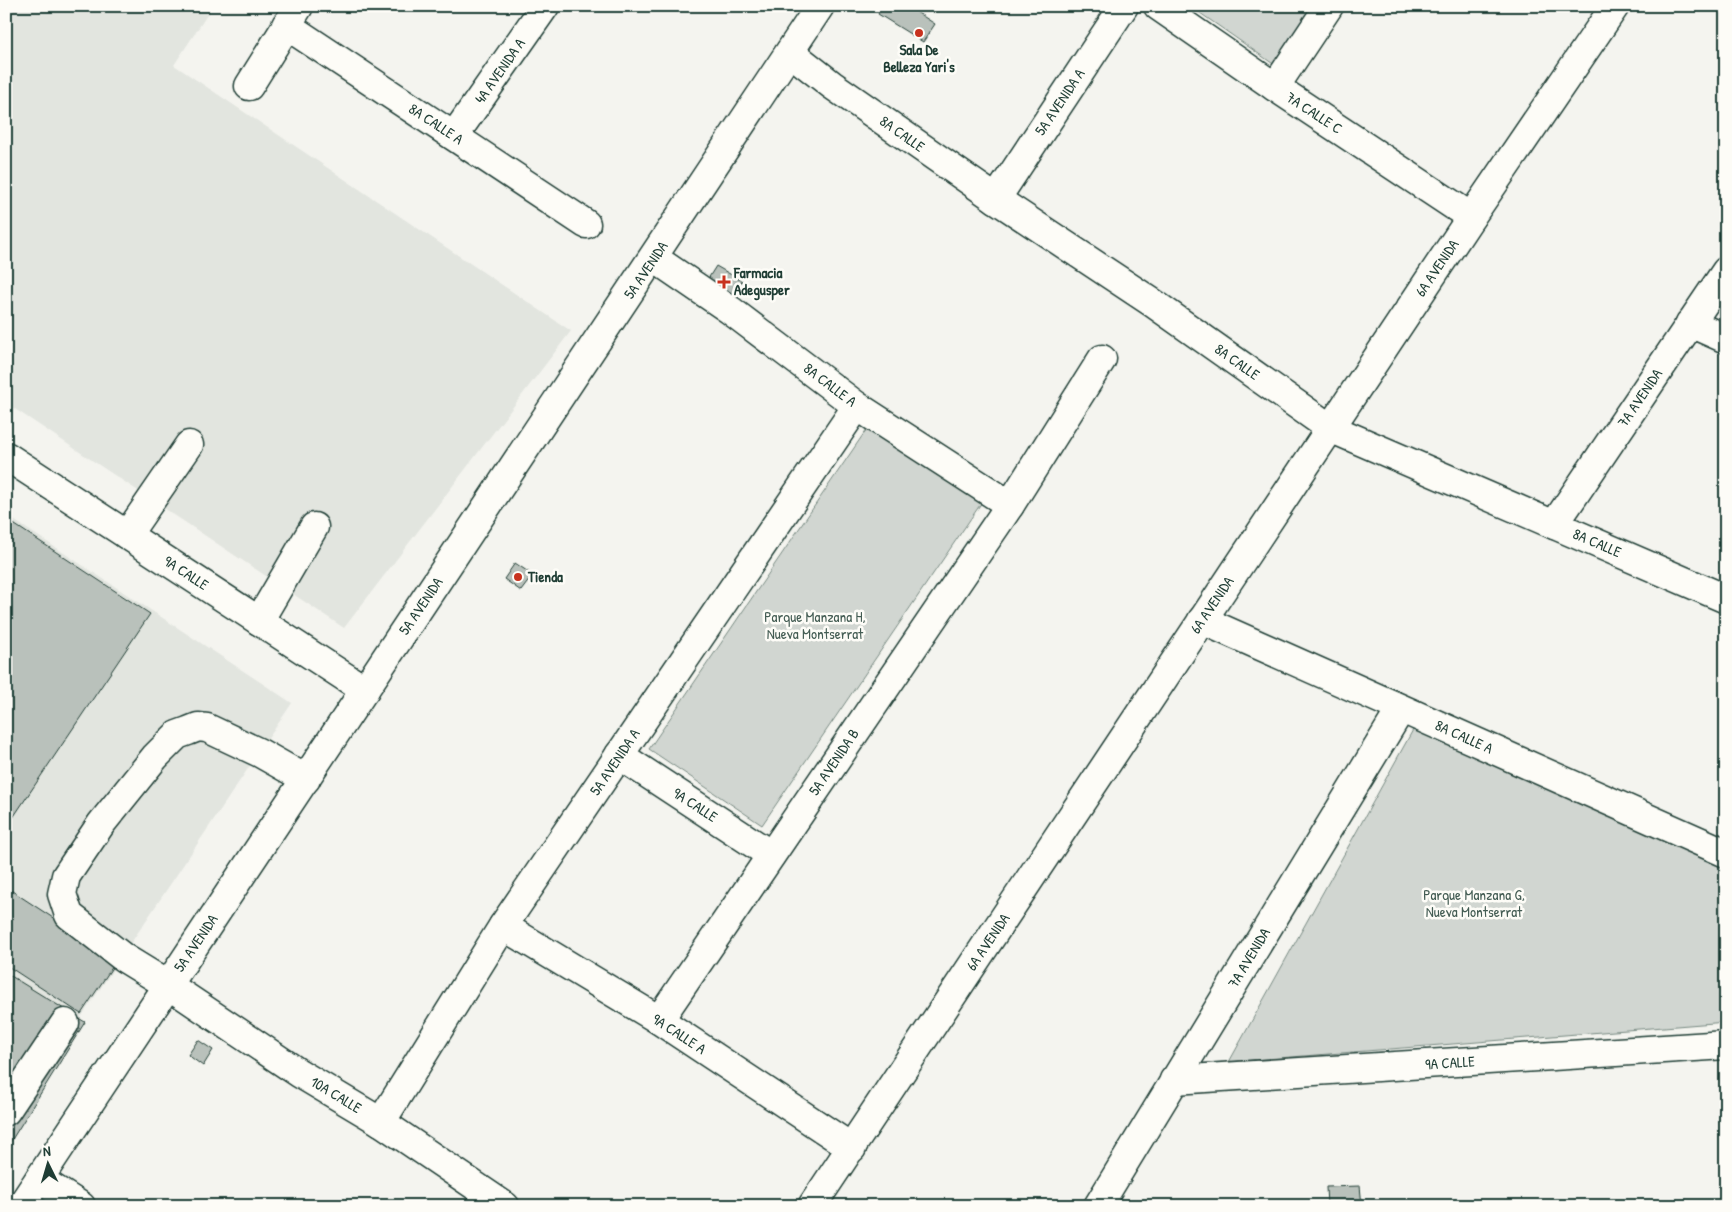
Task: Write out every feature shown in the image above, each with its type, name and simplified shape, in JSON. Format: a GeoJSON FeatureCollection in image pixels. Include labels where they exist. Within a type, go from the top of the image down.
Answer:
{"type":"FeatureCollection","features":[{"type":"Feature","properties":{"kind":"street","name":"4A AVENIDA A"},"geometry":{"type":"LineString","coordinates":[[454,136],[546,6]]}},
{"type":"Feature","properties":{"kind":"street","name":"5A AVENIDA"},"geometry":{"type":"LineString","coordinates":[[21,1206],[820,6]]}},
{"type":"Feature","properties":{"kind":"street","name":"5A AVENIDA A"},"geometry":{"type":"LineString","coordinates":[[996,199],[1124,6]]}},
{"type":"Feature","properties":{"kind":"street","name":"7A CALLE C"},"geometry":{"type":"LineString","coordinates":[[1158,6],[1275,88],[1472,217]]}},
{"type":"Feature","properties":{"kind":"street"},"geometry":{"type":"LineString","coordinates":[[1275,88],[1329,6]]}},
{"type":"Feature","properties":{"kind":"street","name":"6A AVENIDA"},"geometry":{"type":"LineString","coordinates":[[812,1206],[1330,428],[1615,6]]}},
{"type":"Feature","properties":{"kind":"street","name":"8A CALLE A"},"geometry":{"type":"LineString","coordinates":[[292,16],[454,136],[586,224]]}},
{"type":"Feature","properties":{"kind":"street"},"geometry":{"type":"LineString","coordinates":[[249,86],[292,16]]}},
{"type":"Feature","properties":{"kind":"street","name":"8A CALLE"},"geometry":{"type":"LineString","coordinates":[[790,52],[832,85],[996,199],[1153,303],[1330,428],[1726,599]]}},
{"type":"Feature","properties":{"kind":"street","name":"8A CALLE A"},"geometry":{"type":"LineString","coordinates":[[654,258],[730,310],[857,406],[1010,505]]}},
{"type":"Feature","properties":{"kind":"street","name":"7A AVENIDA"},"geometry":{"type":"LineString","coordinates":[[1554,524],[1726,271]]}},
{"type":"Feature","properties":{"kind":"street"},"geometry":{"type":"LineString","coordinates":[[1690,324],[1726,339]]}},
{"type":"Feature","properties":{"kind":"street","name":"5A AVENIDA B"},"geometry":{"type":"LineString","coordinates":[[659,1020],[1010,505],[1102,359]]}},
{"type":"Feature","properties":{"kind":"street","name":"5A AVENIDA A"},"geometry":{"type":"LineString","coordinates":[[381,1122],[504,926],[857,406]]}},
{"type":"Feature","properties":{"kind":"street"},"geometry":{"type":"LineString","coordinates":[[127,535],[189,445]]}},
{"type":"Feature","properties":{"kind":"street","name":"9A CALLE"},"geometry":{"type":"LineString","coordinates":[[6,456],[365,690]]}},
{"type":"Feature","properties":{"kind":"street"},"geometry":{"type":"LineString","coordinates":[[259,621],[314,527]]}},
{"type":"Feature","properties":{"kind":"street","name":"8A CALLE A"},"geometry":{"type":"LineString","coordinates":[[1202,620],[1726,853]]}},
{"type":"Feature","properties":{"kind":"street","name":"7A AVENIDA"},"geometry":{"type":"LineString","coordinates":[[1098,1206],[1400,709]]}},
{"type":"Feature","properties":{"kind":"street","name":"10A CALLE"},"geometry":{"type":"LineString","coordinates":[[306,779],[260,753],[207,728],[198,727],[177,735],[160,752],[101,824],[66,876],[62,894],[69,915],[124,958],[168,985],[299,1073],[381,1122],[505,1206]]}},
{"type":"Feature","properties":{"kind":"street","name":"9A CALLE"},"geometry":{"type":"LineString","coordinates":[[620,755],[771,855]]}},
{"type":"Feature","properties":{"kind":"street","name":"9A CALLE A"},"geometry":{"type":"LineString","coordinates":[[504,926],[659,1020],[852,1148]]}},
{"type":"Feature","properties":{"kind":"street"},"geometry":{"type":"LineString","coordinates":[[6,1112],[66,1023]]}},
{"type":"Feature","properties":{"kind":"street","name":"9A CALLE"},"geometry":{"type":"LineString","coordinates":[[1174,1080],[1726,1045]]}},
{"type":"Feature","properties":{"kind":"street"},"geometry":{"type":"LineString","coordinates":[[39,1179],[81,1206]]}},
{"type":"Feature","properties":{"kind":"shaded area"},"geometry":{"type":"Polygon","coordinates":[[[6,6],[213,6],[174,65],[571,331],[344,628],[6,403],[6,6]]]}},
{"type":"Feature","properties":{"kind":"shaded area"},"geometry":{"type":"Polygon","coordinates":[[[6,515],[292,703],[6,1129],[6,515]]]}},
{"type":"Feature","properties":{"kind":"green space"},"geometry":{"type":"Polygon","coordinates":[[[1190,6],[1320,6],[1279,68],[1190,6]]]}},
{"type":"Feature","properties":{"kind":"green space","name":"Parque Manzana H, Nueva Montserrat"},"geometry":{"type":"Polygon","coordinates":[[[869,426],[982,502],[762,825],[649,749],[869,426]]]}},
{"type":"Feature","properties":{"kind":"green space","name":"Parque Manzana G, Nueva Montserrat"},"geometry":{"type":"Polygon","coordinates":[[[1414,728],[1726,859],[1726,1022],[1229,1062],[1414,728]]]}},
{"type":"Feature","properties":{"kind":"building","name":"Sala De Belleza Yari's"},"geometry":{"type":"Polygon","coordinates":[[[883,6],[907,6],[935,24],[923,42],[878,14],[883,6]]]}},
{"type":"Feature","properties":{"kind":"building","name":"Farmacia Adegusper"},"geometry":{"type":"Polygon","coordinates":[[[716,266],[742,281],[732,297],[706,282],[716,266]]]}},
{"type":"Feature","properties":{"kind":"building"},"geometry":{"type":"Polygon","coordinates":[[[6,519],[150,614],[6,828],[6,519]]]}},
{"type":"Feature","properties":{"kind":"building","name":"Tienda"},"geometry":{"type":"Polygon","coordinates":[[[515,563],[533,575],[521,591],[504,579],[515,563]]]}},
{"type":"Feature","properties":{"kind":"building"},"geometry":{"type":"Polygon","coordinates":[[[6,887],[117,960],[81,1014],[6,965],[6,887]]]}},
{"type":"Feature","properties":{"kind":"building"},"geometry":{"type":"Polygon","coordinates":[[[6,973],[85,1022],[6,1149],[6,973]]]}},
{"type":"Feature","properties":{"kind":"building"},"geometry":{"type":"Polygon","coordinates":[[[198,1040],[213,1050],[203,1066],[188,1055],[198,1040]]]}},
{"type":"Feature","properties":{"kind":"building"},"geometry":{"type":"Polygon","coordinates":[[[1360,1186],[1362,1206],[1327,1206],[1326,1187],[1360,1186]]]}},
{"type":"Feature","properties":{"kind":"place","name":"Sala De Belleza Yari's"},"geometry":{"type":"Point","coordinates":[919,33]}},
{"type":"Feature","properties":{"kind":"place","name":"Farmacia Adegusper"},"geometry":{"type":"Point","coordinates":[724,282]}},
{"type":"Feature","properties":{"kind":"place","name":"Tienda"},"geometry":{"type":"Point","coordinates":[518,577]}}]}
